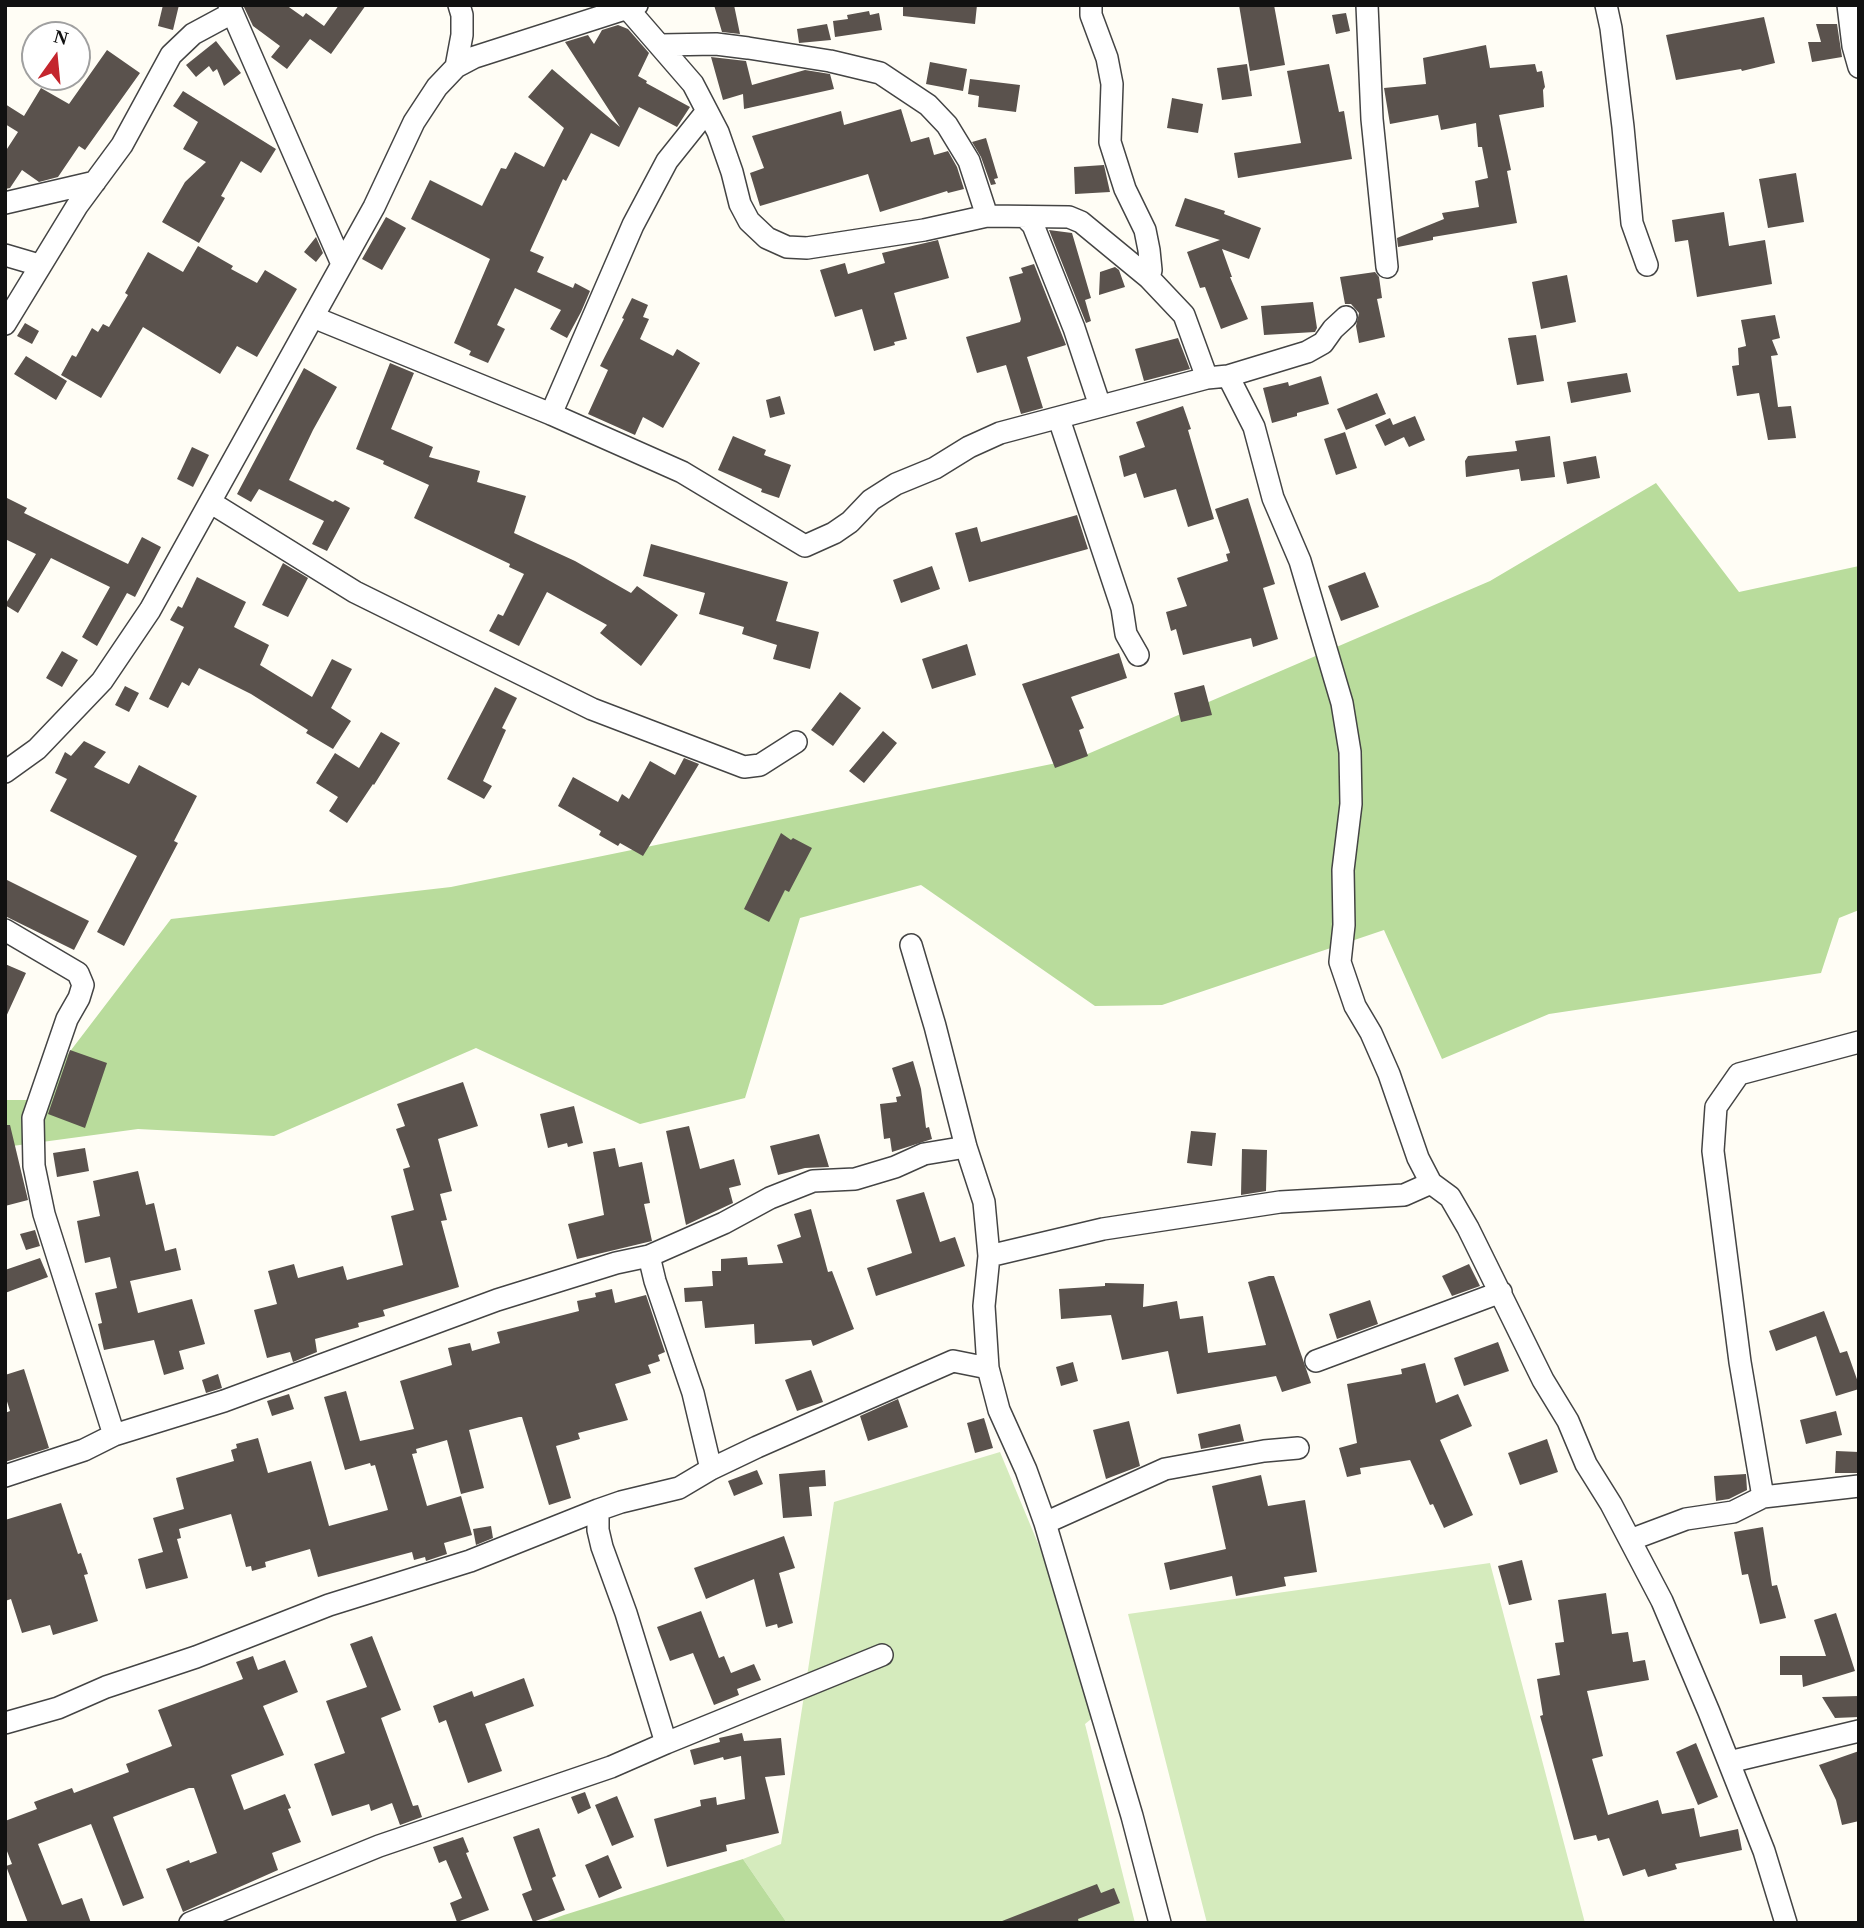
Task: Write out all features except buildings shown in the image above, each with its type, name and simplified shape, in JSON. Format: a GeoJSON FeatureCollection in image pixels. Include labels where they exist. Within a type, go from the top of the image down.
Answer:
{"type":"FeatureCollection","features":[{"type":"Feature","properties":{"kind":"street"},"geometry":{"type":"LineString","coordinates":[[456,67],[462,35],[459,5]]}},
{"type":"Feature","properties":{"kind":"street"},"geometry":{"type":"LineString","coordinates":[[1091,5],[1091,15],[1107,58],[1112,84],[1110,142],[1125,189],[1144,230],[1151,270],[1149,278]]}},
{"type":"Feature","properties":{"kind":"street"},"geometry":{"type":"LineString","coordinates":[[1367,5],[1372,119],[1387,267]]}},
{"type":"Feature","properties":{"kind":"street"},"geometry":{"type":"LineString","coordinates":[[1605,5],[1611,28],[1632,223],[1647,265]]}},
{"type":"Feature","properties":{"kind":"street"},"geometry":{"type":"LineString","coordinates":[[1848,5],[1853,46],[1859,67]]}},
{"type":"Feature","properties":{"kind":"street"},"geometry":{"type":"LineString","coordinates":[[5,772],[37,749],[102,681],[150,610],[374,207],[414,122],[437,87],[456,67],[495,50],[632,7],[693,84],[718,132],[749,221],[777,243],[788,247],[807,248],[842,244],[987,216],[1069,217],[1080,222],[1149,278],[1184,315],[1207,378]]}},
{"type":"Feature","properties":{"kind":"street"},"geometry":{"type":"LineString","coordinates":[[5,324],[40,265],[122,145],[171,55],[192,34],[230,9],[342,264]]}},
{"type":"Feature","properties":{"kind":"street"},"geometry":{"type":"LineString","coordinates":[[661,45],[716,44],[748,48],[830,61],[880,73],[928,105],[947,125],[969,161],[987,216]]}},
{"type":"Feature","properties":{"kind":"street"},"geometry":{"type":"LineString","coordinates":[[551,414],[632,225],[667,160],[707,111]]}},
{"type":"Feature","properties":{"kind":"street"},"geometry":{"type":"LineString","coordinates":[[5,203],[96,182]]}},
{"type":"Feature","properties":{"kind":"street"},"geometry":{"type":"LineString","coordinates":[[1026,218],[1033,225],[1074,328],[1100,407]]}},
{"type":"Feature","properties":{"kind":"street"},"geometry":{"type":"LineString","coordinates":[[5,256],[40,265]]}},
{"type":"Feature","properties":{"kind":"street"},"geometry":{"type":"LineString","coordinates":[[313,317],[551,414],[682,472],[805,546],[834,533],[850,522],[871,500],[896,484],[935,468],[969,447],[1000,433],[1207,378],[1228,376],[1307,352],[1322,343],[1346,317]]}},
{"type":"Feature","properties":{"kind":"street"},"geometry":{"type":"LineString","coordinates":[[1228,376],[1254,426],[1273,498],[1300,561],[1342,703],[1350,751],[1351,804],[1343,870],[1344,925],[1340,962],[1355,1006],[1371,1033],[1389,1074],[1418,1158],[1432,1183],[1450,1197],[1544,1380],[1568,1421],[1586,1464],[1662,1601],[1764,1851],[1786,1923]]}},
{"type":"Feature","properties":{"kind":"street"},"geometry":{"type":"LineString","coordinates":[[1059,419],[1122,608],[1126,634],[1138,655]]}},
{"type":"Feature","properties":{"kind":"street"},"geometry":{"type":"LineString","coordinates":[[210,502],[355,592],[592,709],[744,767],[760,765],[796,742]]}},
{"type":"Feature","properties":{"kind":"street"},"geometry":{"type":"LineString","coordinates":[[5,930],[78,973],[82,985],[79,998],[67,1019],[33,1118],[34,1166],[44,1214],[114,1435]]}},
{"type":"Feature","properties":{"kind":"street"},"geometry":{"type":"LineString","coordinates":[[911,945],[966,1147],[984,1202],[989,1256],[984,1306],[988,1368],[999,1410],[1026,1470],[1045,1523],[1132,1816],[1160,1923]]}},
{"type":"Feature","properties":{"kind":"street"},"geometry":{"type":"LineString","coordinates":[[1763,1497],[1740,1362],[1713,1151],[1716,1107],[1739,1074],[1859,1042]]}},
{"type":"Feature","properties":{"kind":"street"},"geometry":{"type":"LineString","coordinates":[[5,1476],[84,1450],[114,1435],[224,1401],[497,1300],[617,1263],[649,1256],[724,1223],[770,1198],[813,1181],[855,1179],[895,1167],[924,1154],[966,1147]]}},
{"type":"Feature","properties":{"kind":"street"},"geometry":{"type":"LineString","coordinates":[[989,1256],[1103,1228],[1280,1202],[1404,1195],[1432,1183]]}},
{"type":"Feature","properties":{"kind":"street"},"geometry":{"type":"LineString","coordinates":[[649,1256],[693,1393],[711,1469]]}},
{"type":"Feature","properties":{"kind":"street"},"geometry":{"type":"LineString","coordinates":[[1316,1361],[1501,1292]]}},
{"type":"Feature","properties":{"kind":"street"},"geometry":{"type":"LineString","coordinates":[[5,1723],[58,1708],[106,1687],[196,1657],[329,1605],[470,1561],[598,1510],[679,1488],[711,1469],[953,1361],[988,1368]]}},
{"type":"Feature","properties":{"kind":"street"},"geometry":{"type":"LineString","coordinates":[[1045,1523],[1165,1469],[1264,1451],[1298,1448]]}},
{"type":"Feature","properties":{"kind":"street"},"geometry":{"type":"LineString","coordinates":[[1630,1540],[1686,1519],[1733,1512],[1763,1497],[1859,1486]]}},
{"type":"Feature","properties":{"kind":"street"},"geometry":{"type":"LineString","coordinates":[[598,1510],[598,1530],[602,1547],[626,1613],[666,1743]]}},
{"type":"Feature","properties":{"kind":"street"},"geometry":{"type":"LineString","coordinates":[[190,1923],[379,1846],[611,1767],[882,1655]]}},
{"type":"Feature","properties":{"kind":"street"},"geometry":{"type":"LineString","coordinates":[[1729,1762],[1859,1731]]}},
{"type":"Feature","properties":{"kind":"green space"},"geometry":{"type":"Polygon","coordinates":[[[1656,483],[1739,592],[1859,566],[1859,910],[1839,918],[1821,973],[1549,1014],[1442,1059],[1384,930],[1162,1005],[1095,1006],[921,885],[800,918],[745,1098],[640,1124],[476,1048],[274,1136],[138,1129],[5,1147],[5,1100],[33,1100],[171,919],[451,887],[1076,759],[1490,581],[1656,483]]]}},
{"type":"Feature","properties":{"kind":"green space"},"geometry":{"type":"Polygon","coordinates":[[[1000,1452],[1106,1707],[1085,1724],[1135,1923],[787,1923],[743,1859],[781,1844],[834,1502],[1000,1452]]]}},
{"type":"Feature","properties":{"kind":"green space"},"geometry":{"type":"Polygon","coordinates":[[[1490,1563],[1585,1923],[1207,1923],[1128,1614],[1490,1563]]]}},
{"type":"Feature","properties":{"kind":"green space"},"geometry":{"type":"Polygon","coordinates":[[[743,1859],[787,1923],[542,1923],[564,1915],[743,1859]]]}}]}
